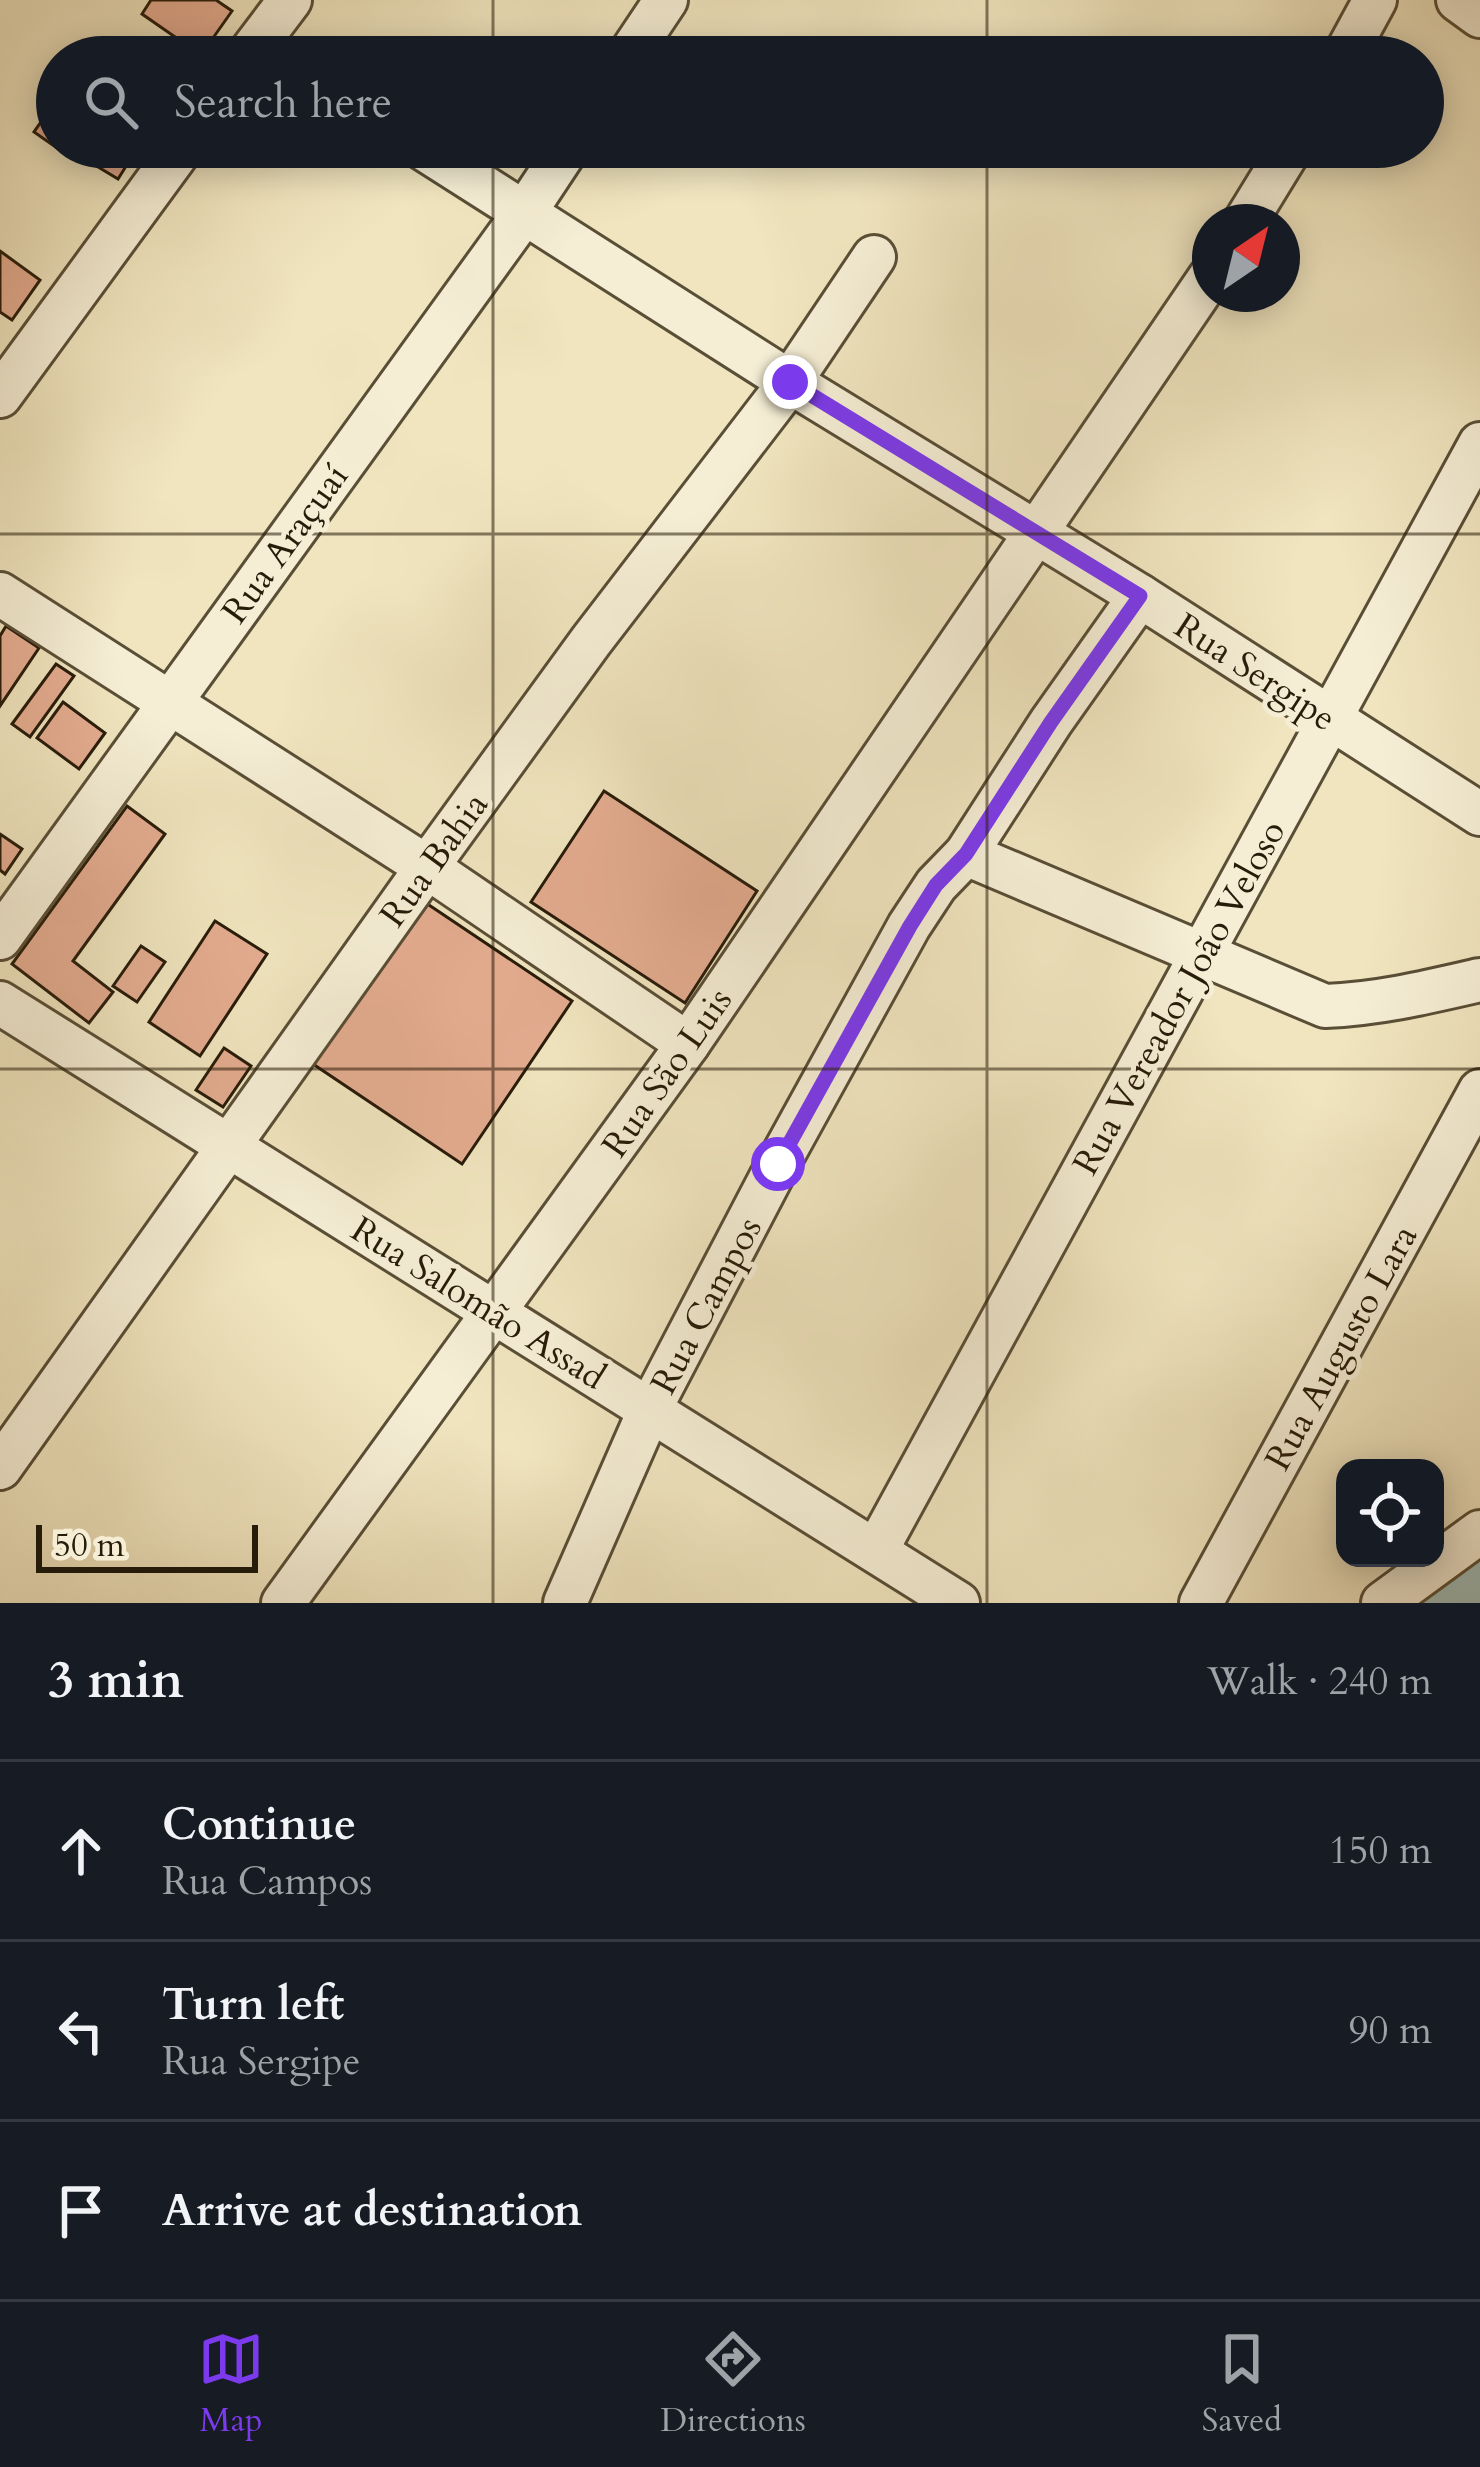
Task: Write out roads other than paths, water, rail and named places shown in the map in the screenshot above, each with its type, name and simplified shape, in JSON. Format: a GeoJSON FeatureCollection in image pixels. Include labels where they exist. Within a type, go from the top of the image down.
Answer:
{"type":"FeatureCollection","features":[{"type":"Feature","properties":{"kind":"street"},"geometry":{"type":"LineString","coordinates":[[270,36],[290,0]]}},
{"type":"Feature","properties":{"kind":"street"},"geometry":{"type":"LineString","coordinates":[[642,36],[665,0]]}},
{"type":"Feature","properties":{"kind":"street"},"geometry":{"type":"LineString","coordinates":[[1356,36],[1376,0]]}},
{"type":"Feature","properties":{"kind":"street"},"geometry":{"type":"LineString","coordinates":[[1458,0],[1480,16]]}},
{"type":"Feature","properties":{"kind":"street"},"geometry":{"type":"LineString","coordinates":[[0,395],[167,168]]}},
{"type":"Feature","properties":{"kind":"street","name":"Rua Sergipe"},"geometry":{"type":"LineString","coordinates":[[455,168],[1480,814]]}},
{"type":"Feature","properties":{"kind":"street","name":"Rua Araçuaí"},"geometry":{"type":"LineString","coordinates":[[0,938],[554,168]]}},
{"type":"Feature","properties":{"kind":"street"},"geometry":{"type":"LineString","coordinates":[[1256,204],[1278,168]]}},
{"type":"Feature","properties":{"kind":"street","name":"Rua Bahia"},"geometry":{"type":"LineString","coordinates":[[0,1468],[427,867],[591,641],[790,382],[874,257]]}},
{"type":"Feature","properties":{"kind":"street","name":"Rua São Luis"},"geometry":{"type":"LineString","coordinates":[[283,1603],[688,1044],[1192,304]]}},
{"type":"Feature","properties":{"kind":"street","name":"Rua Vereador João Veloso"},"geometry":{"type":"LineString","coordinates":[[876,1551],[1480,444]]}},
{"type":"Feature","properties":{"kind":"street"},"geometry":{"type":"LineString","coordinates":[[0,594],[427,867],[688,1044]]}},
{"type":"Feature","properties":{"kind":"street","name":"Rua Campos"},"geometry":{"type":"LineString","coordinates":[[565,1603],[650,1408],[910,926],[936,885],[966,854],[1140,596]]}},
{"type":"Feature","properties":{"kind":"street"},"geometry":{"type":"LineString","coordinates":[[966,854],[1325,1006],[1412,996],[1480,980]]}},
{"type":"Feature","properties":{"kind":"street","name":"Rua Salomão Assad"},"geometry":{"type":"LineString","coordinates":[[0,1003],[958,1603]]}},
{"type":"Feature","properties":{"kind":"street","name":"Rua Augusto Lara"},"geometry":{"type":"LineString","coordinates":[[1201,1603],[1480,1091]]}},
{"type":"Feature","properties":{"kind":"street"},"geometry":{"type":"LineString","coordinates":[[1383,1603],[1480,1532]]}},
{"type":"Feature","properties":{"kind":"waterway"},"geometry":{"type":"LineString","coordinates":[[1441,1603],[1480,1575]]}}]}
